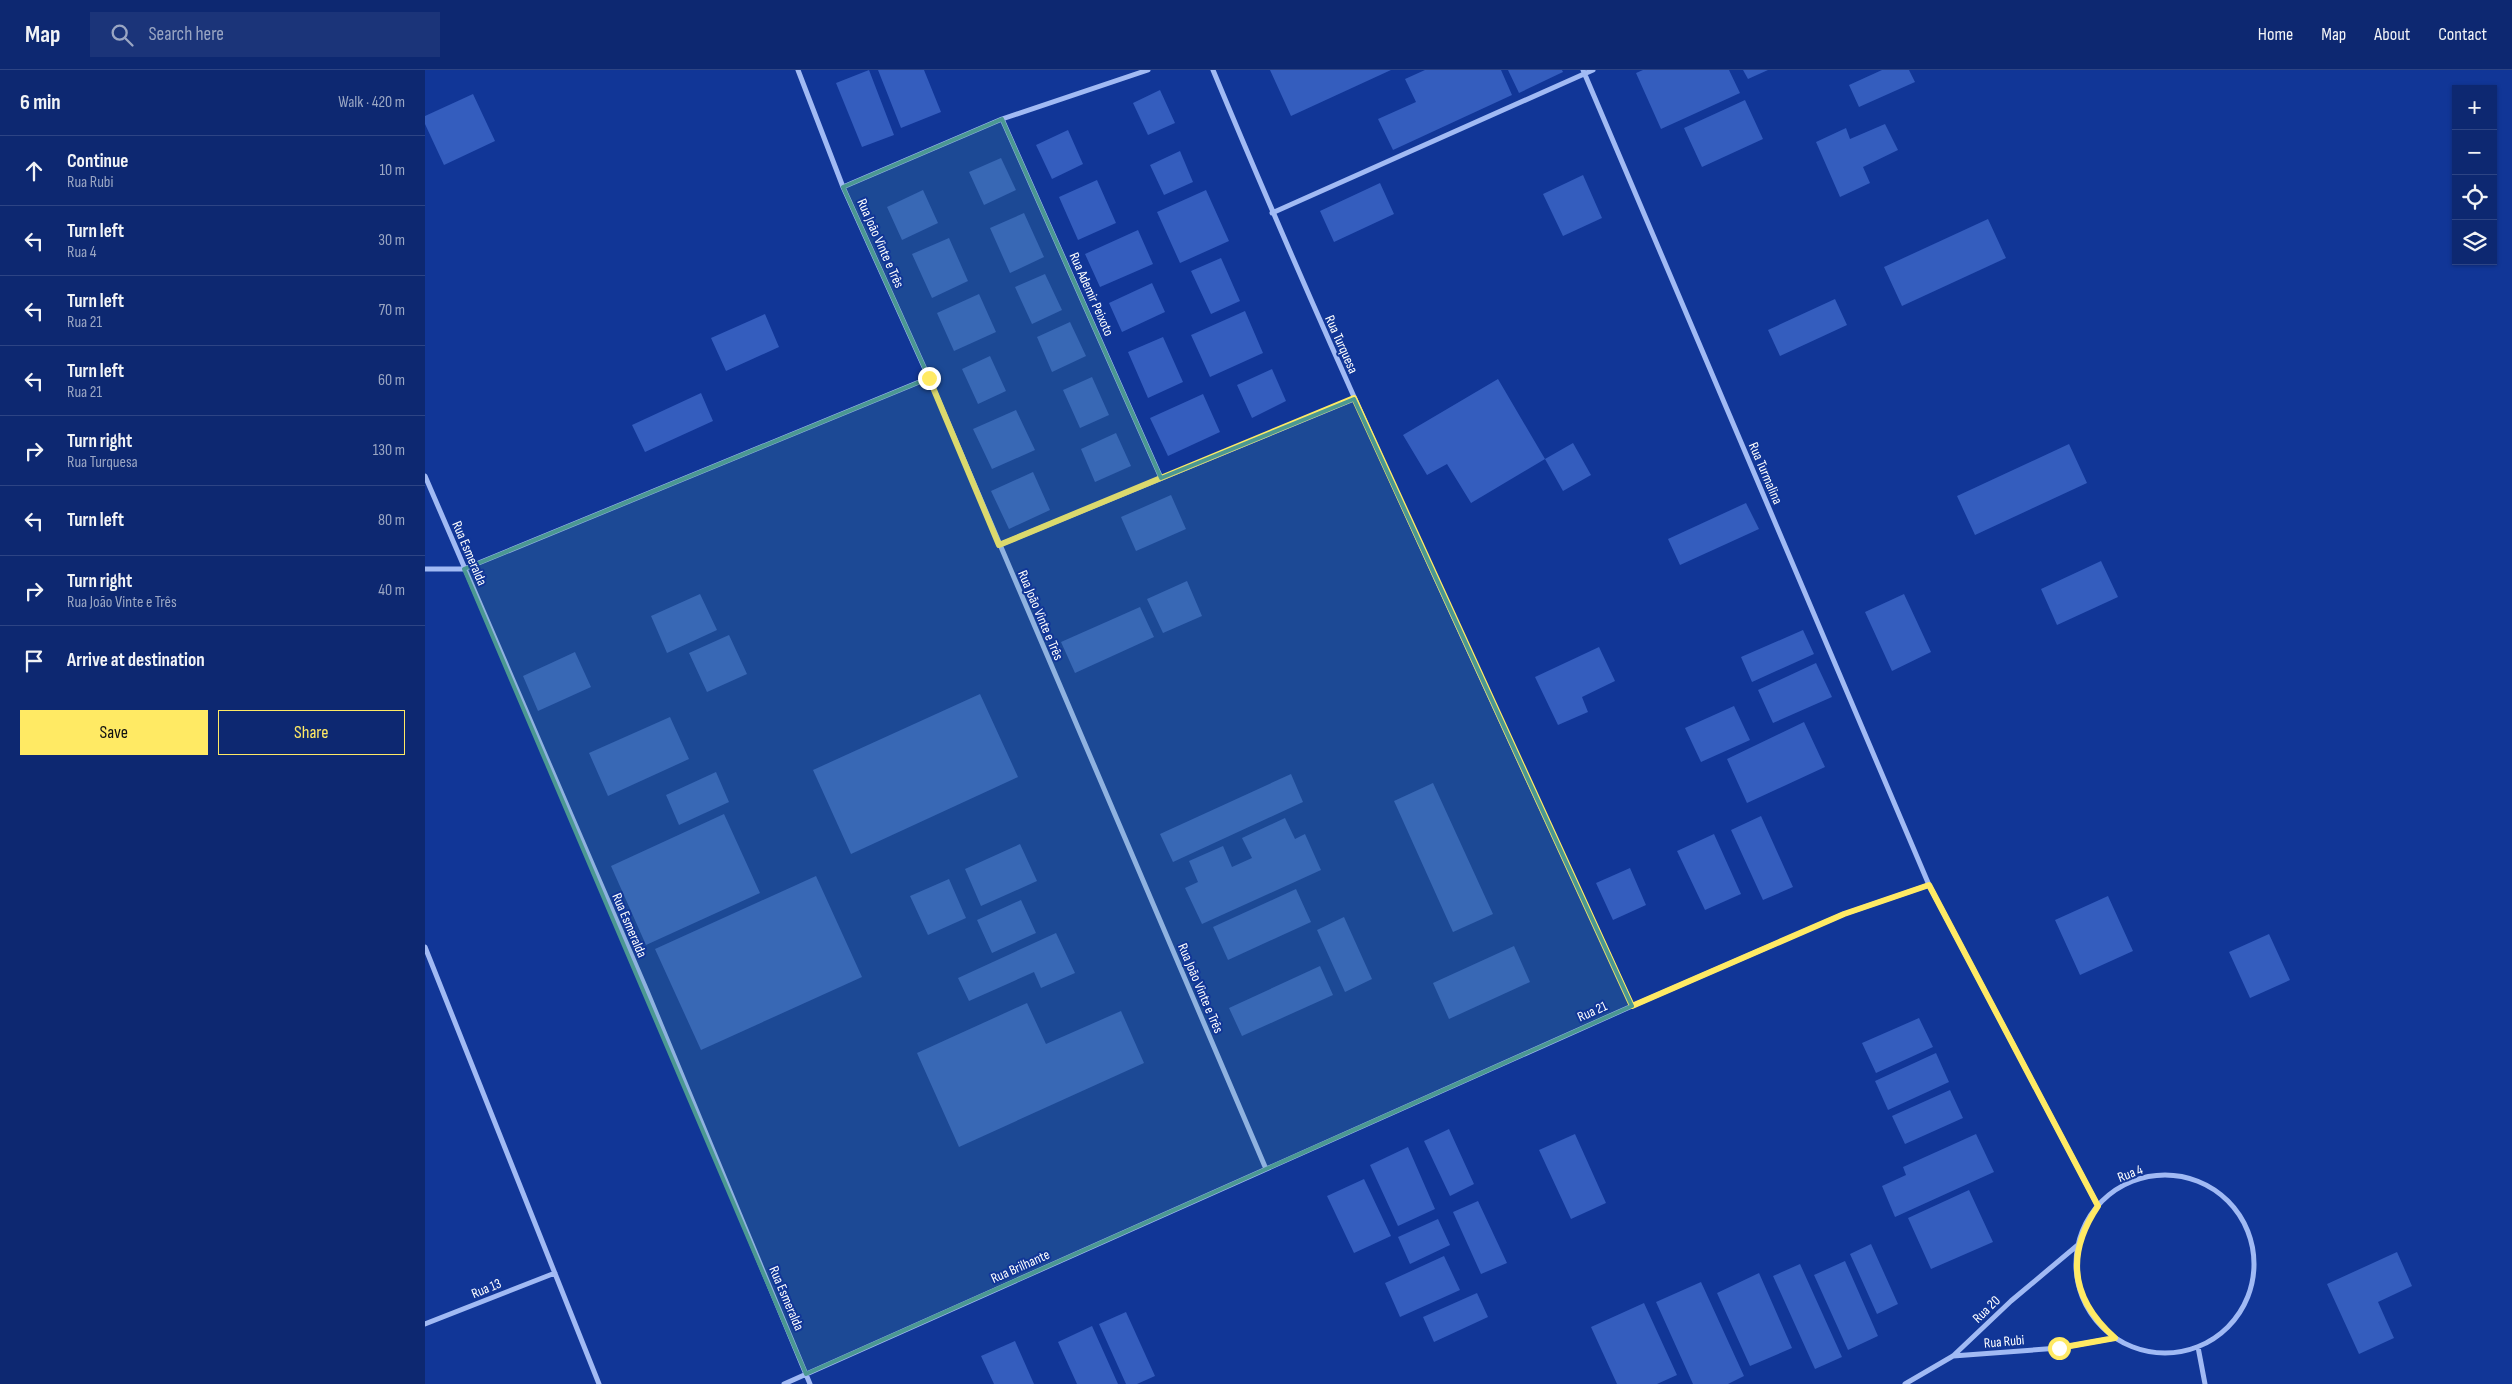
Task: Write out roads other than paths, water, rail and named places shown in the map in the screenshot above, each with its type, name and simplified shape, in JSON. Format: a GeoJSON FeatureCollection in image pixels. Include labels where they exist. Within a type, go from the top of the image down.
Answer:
{"type":"FeatureCollection","features":[{"type":"Feature","properties":{"kind":"street","name":"Rua João Vinte e Três"},"geometry":{"type":"LineString","coordinates":[[798,70],[843,187],[929,378],[1266,1169]]}},
{"type":"Feature","properties":{"kind":"street"},"geometry":{"type":"LineString","coordinates":[[843,187],[1002,119],[1148,70]]}},
{"type":"Feature","properties":{"kind":"street","name":"Rua Turquesa"},"geometry":{"type":"LineString","coordinates":[[1213,70],[1272,213],[1354,398],[1632,1006]]}},
{"type":"Feature","properties":{"kind":"street"},"geometry":{"type":"LineString","coordinates":[[1272,213],[1584,72],[1593,70]]}},
{"type":"Feature","properties":{"kind":"street","name":"Rua Turmalina"},"geometry":{"type":"LineString","coordinates":[[1584,72],[1929,885]]}},
{"type":"Feature","properties":{"kind":"street","name":"Rua Ademir Peixoto"},"geometry":{"type":"LineString","coordinates":[[1002,119],[1161,478]]}},
{"type":"Feature","properties":{"kind":"street"},"geometry":{"type":"LineString","coordinates":[[425,569],[464,569],[929,378]]}},
{"type":"Feature","properties":{"kind":"street"},"geometry":{"type":"LineString","coordinates":[[999,545],[1354,398]]}},
{"type":"Feature","properties":{"kind":"street","name":"Rua Esmeralda"},"geometry":{"type":"LineString","coordinates":[[425,476],[647,991],[811,1384]]}},
{"type":"Feature","properties":{"kind":"street"},"geometry":{"type":"LineString","coordinates":[[1929,885],[2098,1206]]}},
{"type":"Feature","properties":{"kind":"street","name":"Rua 21"},"geometry":{"type":"LineString","coordinates":[[1266,1169],[1844,914],[1929,885]]}},
{"type":"Feature","properties":{"kind":"street"},"geometry":{"type":"LineString","coordinates":[[425,947],[599,1384]]}},
{"type":"Feature","properties":{"kind":"street","name":"Rua Brilhante"},"geometry":{"type":"LineString","coordinates":[[784,1384],[1266,1169]]}},
{"type":"Feature","properties":{"kind":"street","name":"Rua 4"},"geometry":{"type":"LineString","coordinates":[[2154,1176],[2176,1176],[2196,1180],[2216,1190],[2232,1204],[2244,1222],[2252,1241],[2255,1263],[2252,1284],[2245,1304],[2233,1322],[2217,1337],[2198,1347],[2177,1352],[2155,1353],[2135,1348],[2115,1338],[2099,1324],[2087,1306],[2079,1286],[2076,1265],[2079,1244],[2086,1224],[2098,1206],[2114,1192],[2133,1181],[2154,1176]]}},
{"type":"Feature","properties":{"kind":"street","name":"Rua 20"},"geometry":{"type":"LineString","coordinates":[[1905,1384],[1953,1356],[2011,1300],[2079,1244]]}},
{"type":"Feature","properties":{"kind":"street","name":"Rua 13"},"geometry":{"type":"LineString","coordinates":[[425,1324],[555,1273]]}},
{"type":"Feature","properties":{"kind":"street","name":"Rua Rubi"},"geometry":{"type":"LineString","coordinates":[[1953,1356],[2059,1348],[2115,1338]]}},
{"type":"Feature","properties":{"kind":"street"},"geometry":{"type":"LineString","coordinates":[[2198,1347],[2205,1384]]}}]}
